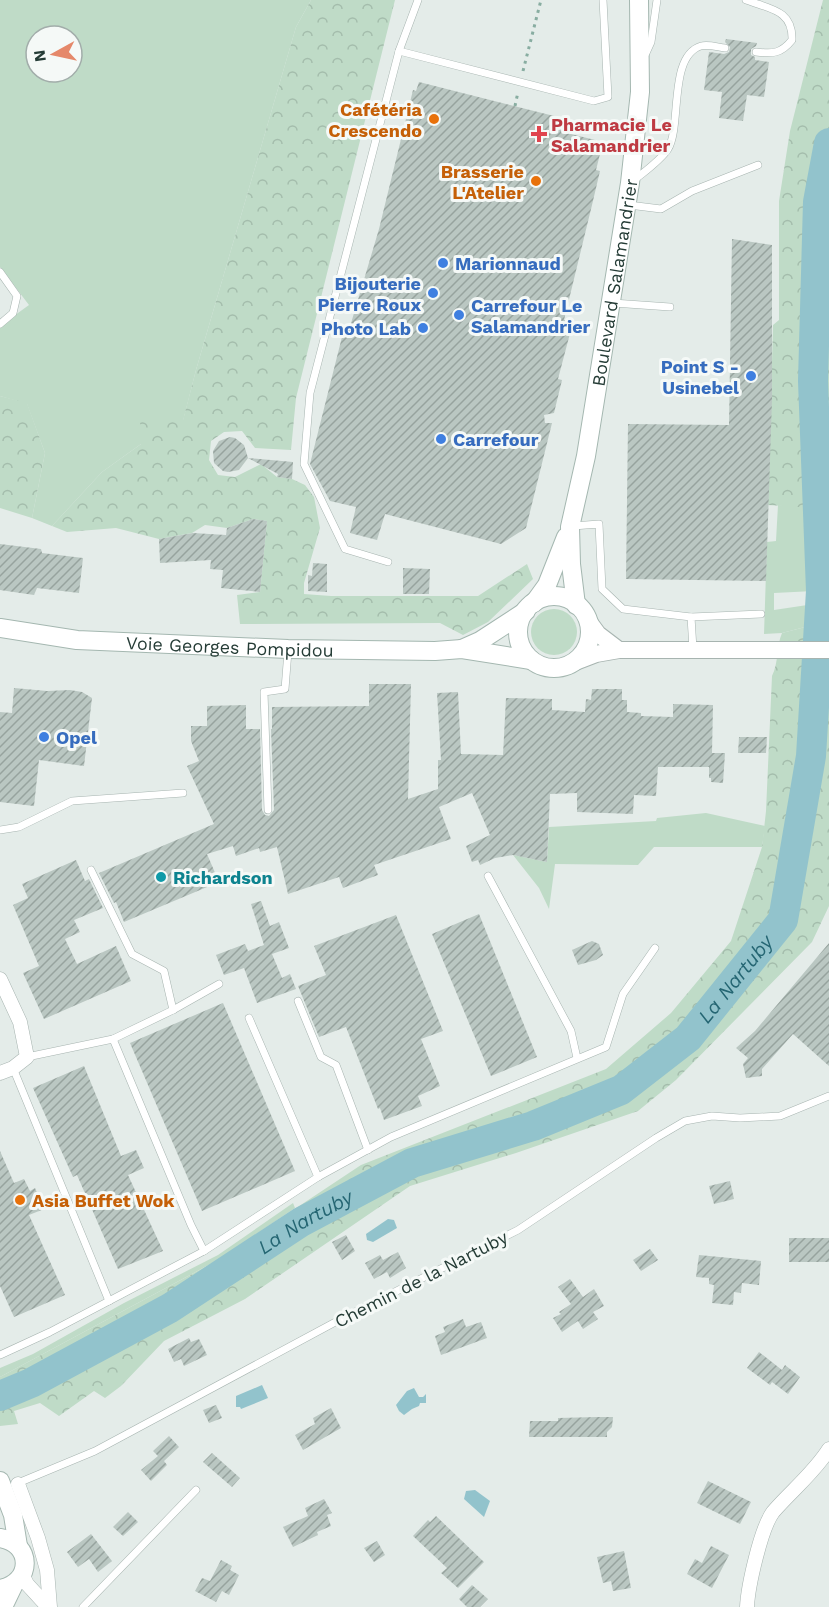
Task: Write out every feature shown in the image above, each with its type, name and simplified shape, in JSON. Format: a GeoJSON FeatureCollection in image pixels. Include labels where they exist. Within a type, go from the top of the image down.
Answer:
{"type":"FeatureCollection","features":[{"type":"Feature","properties":{"kind":"main road","name":"Boulevard Salamandrier"},"geometry":{"type":"LineString","coordinates":[[529,607],[545,591],[570,527],[586,456],[630,183],[640,92],[639,0]]}},
{"type":"Feature","properties":{"kind":"main road","name":"Boulevard Salamandrier"},"geometry":{"type":"LineString","coordinates":[[570,527],[571,564],[581,612]]}},
{"type":"Feature","properties":{"kind":"main road"},"geometry":{"type":"LineString","coordinates":[[555,597],[566,599],[581,612],[589,636],[586,647],[579,657],[559,668],[547,668],[531,660],[521,646],[518,634],[520,623],[529,607],[543,598],[555,597]]}},
{"type":"Feature","properties":{"kind":"main road","name":"Voie Georges Pompidou"},"geometry":{"type":"LineString","coordinates":[[462,649],[480,641],[529,607]]}},
{"type":"Feature","properties":{"kind":"main road","name":"Voie Georges Pompidou"},"geometry":{"type":"LineString","coordinates":[[0,628],[77,640],[288,649],[435,651],[462,649],[531,660]]}},
{"type":"Feature","properties":{"kind":"main road"},"geometry":{"type":"LineString","coordinates":[[3,1607],[24,1559],[18,1546],[10,1483]]}},
{"type":"Feature","properties":{"kind":"main road"},"geometry":{"type":"LineString","coordinates":[[0,1538],[18,1546]]}},
{"type":"Feature","properties":{"kind":"street"},"geometry":{"type":"LineString","coordinates":[[581,612],[598,634],[619,650]]}},
{"type":"Feature","properties":{"kind":"street"},"geometry":{"type":"LineString","coordinates":[[570,664],[596,654],[619,650],[829,650]]}},
{"type":"Feature","properties":{"kind":"street"},"geometry":{"type":"LineString","coordinates":[[0,979],[20,1022],[27,1057],[7,1071]]}},
{"type":"Feature","properties":{"kind":"street"},"geometry":{"type":"LineString","coordinates":[[747,1607],[761,1537],[772,1514],[829,1449]]}},
{"type":"Feature","properties":{"kind":"street"},"geometry":{"type":"LineString","coordinates":[[10,1483],[38,1538],[47,1570],[49,1607]]}},
{"type":"Feature","properties":{"kind":"street"},"geometry":{"type":"LineString","coordinates":[[12,1583],[27,1584],[49,1607]]}},
{"type":"Feature","properties":{"kind":"lane"},"geometry":{"type":"LineString","coordinates":[[388,562],[345,549],[304,464],[310,393],[399,51],[418,0]]}},
{"type":"Feature","properties":{"kind":"lane"},"geometry":{"type":"LineString","coordinates":[[399,51],[594,101],[608,97],[603,0]]}},
{"type":"Feature","properties":{"kind":"lane"},"geometry":{"type":"LineString","coordinates":[[640,66],[651,42],[657,0]]}},
{"type":"Feature","properties":{"kind":"lane"},"geometry":{"type":"LineString","coordinates":[[746,0],[783,14],[793,29],[792,40],[781,52],[771,54],[756,52]]}},
{"type":"Feature","properties":{"kind":"lane"},"geometry":{"type":"LineString","coordinates":[[630,183],[668,149],[678,88],[687,57],[704,45],[725,48]]}},
{"type":"Feature","properties":{"kind":"lane"},"geometry":{"type":"LineString","coordinates":[[626,205],[661,209],[692,191],[758,165]]}},
{"type":"Feature","properties":{"kind":"lane"},"geometry":{"type":"LineString","coordinates":[[0,272],[17,296],[14,313],[0,324]]}},
{"type":"Feature","properties":{"kind":"lane"},"geometry":{"type":"LineString","coordinates":[[610,303],[670,307]]}},
{"type":"Feature","properties":{"kind":"lane"},"geometry":{"type":"LineString","coordinates":[[570,527],[599,524],[602,589],[623,609],[691,617],[762,614]]}},
{"type":"Feature","properties":{"kind":"lane"},"geometry":{"type":"LineString","coordinates":[[691,617],[693,650]]}},
{"type":"Feature","properties":{"kind":"lane"},"geometry":{"type":"LineString","coordinates":[[268,810],[264,692],[285,689],[288,649]]}},
{"type":"Feature","properties":{"kind":"lane"},"geometry":{"type":"LineString","coordinates":[[0,830],[19,827],[72,801],[183,793]]}},
{"type":"Feature","properties":{"kind":"lane"},"geometry":{"type":"LineString","coordinates":[[92,870],[132,954],[164,971],[173,1010]]}},
{"type":"Feature","properties":{"kind":"lane"},"geometry":{"type":"LineString","coordinates":[[488,876],[571,1031],[577,1058]]}},
{"type":"Feature","properties":{"kind":"lane"},"geometry":{"type":"LineString","coordinates":[[0,1355],[50,1332],[204,1251],[318,1177],[391,1137],[606,1047],[623,994],[655,948]]}},
{"type":"Feature","properties":{"kind":"lane"},"geometry":{"type":"LineString","coordinates":[[27,1057],[113,1039],[173,1010],[219,984]]}},
{"type":"Feature","properties":{"kind":"lane"},"geometry":{"type":"LineString","coordinates":[[298,1001],[321,1057],[336,1065],[368,1150]]}},
{"type":"Feature","properties":{"kind":"lane"},"geometry":{"type":"LineString","coordinates":[[249,1018],[318,1177]]}},
{"type":"Feature","properties":{"kind":"lane"},"geometry":{"type":"LineString","coordinates":[[113,1039],[191,1226],[204,1251]]}},
{"type":"Feature","properties":{"kind":"lane"},"geometry":{"type":"LineString","coordinates":[[7,1071],[109,1301]]}},
{"type":"Feature","properties":{"kind":"lane","name":"Chemin de la Nartuby"},"geometry":{"type":"LineString","coordinates":[[10,1483],[95,1451],[341,1319],[518,1230],[685,1121],[712,1116],[740,1118],[780,1116],[829,1096]]}},
{"type":"Feature","properties":{"kind":"lane"},"geometry":{"type":"LineString","coordinates":[[83,1607],[196,1490]]}},
{"type":"Feature","properties":{"kind":"path"},"geometry":{"type":"LineString","coordinates":[[514,106],[541,0]]}},
{"type":"Feature","properties":{"kind":"green space"},"geometry":{"type":"Polygon","coordinates":[[[0,0],[311,0],[296,27],[183,421],[141,444],[102,472],[52,526],[32,518],[45,453],[27,404],[0,396],[0,326],[29,305],[0,267],[0,0]]]}},
{"type":"Feature","properties":{"kind":"green space"},"geometry":{"type":"Polygon","coordinates":[[[311,0],[395,0],[296,398],[291,450],[255,448],[242,431],[224,432],[211,441],[209,460],[218,475],[235,477],[261,464],[277,477],[292,479],[305,485],[314,497],[320,528],[304,583],[304,594],[478,596],[527,564],[533,579],[488,622],[463,635],[440,623],[240,624],[237,595],[260,592],[267,521],[253,519],[227,528],[205,525],[192,533],[159,539],[116,528],[67,532],[52,526],[102,472],[141,444],[140,420],[183,420],[296,27],[311,0]]]}},
{"type":"Feature","properties":{"kind":"green space","name":"La Nartuby"},"geometry":{"type":"Polygon","coordinates":[[[823,0],[829,0],[829,906],[812,942],[676,1080],[638,1111],[410,1186],[245,1299],[164,1341],[121,1386],[105,1398],[94,1391],[59,1416],[40,1403],[14,1411],[18,1424],[0,1426],[0,1377],[218,1260],[361,1165],[606,1069],[671,1013],[731,941],[762,847],[766,811],[772,676],[780,638],[782,633],[809,626],[814,604],[814,508],[768,505],[773,325],[779,320],[779,201],[790,131],[823,0]]]}},
{"type":"Feature","properties":{"kind":"green space"},"geometry":{"type":"Polygon","coordinates":[[[0,396],[27,403],[45,453],[32,518],[0,508],[0,396]]]}},
{"type":"Feature","properties":{"kind":"green space"},"geometry":{"type":"Polygon","coordinates":[[[778,505],[814,507],[814,591],[774,593],[774,610],[814,604],[809,626],[782,633],[764,634],[767,542],[776,541],[778,505]]]}},
{"type":"Feature","properties":{"kind":"green space"},"geometry":{"type":"Polygon","coordinates":[[[554,609],[570,616],[577,632],[570,648],[554,655],[538,648],[531,632],[538,616],[554,609]]]}},
{"type":"Feature","properties":{"kind":"green space"},"geometry":{"type":"Polygon","coordinates":[[[706,813],[765,826],[762,847],[654,847],[638,865],[555,864],[549,909],[539,888],[513,855],[547,862],[549,827],[656,821],[657,818],[706,813]]]}},
{"type":"Feature","properties":{"kind":"green space"},"geometry":{"type":"Polygon","coordinates":[[[293,1203],[295,1208],[216,1261],[0,1377],[0,1368],[33,1354],[124,1303],[218,1255],[293,1203]]]}},
{"type":"Feature","properties":{"kind":"water"},"geometry":{"type":"Polygon","coordinates":[[[388,1219],[394,1220],[397,1228],[373,1242],[367,1240],[366,1234],[388,1219]]]}},
{"type":"Feature","properties":{"kind":"water"},"geometry":{"type":"Polygon","coordinates":[[[262,1385],[268,1398],[241,1409],[236,1407],[236,1396],[262,1385]]]}},
{"type":"Feature","properties":{"kind":"water"},"geometry":{"type":"Polygon","coordinates":[[[414,1388],[419,1397],[426,1394],[426,1403],[420,1403],[404,1415],[396,1405],[407,1391],[414,1388]]]}},
{"type":"Feature","properties":{"kind":"water"},"geometry":{"type":"Polygon","coordinates":[[[475,1490],[490,1501],[484,1517],[464,1499],[466,1491],[475,1490]]]}},
{"type":"Feature","properties":{"kind":"building"},"geometry":{"type":"Polygon","coordinates":[[[726,39],[757,43],[751,49],[751,55],[755,57],[755,60],[769,62],[764,97],[747,95],[743,121],[719,118],[722,92],[704,90],[709,52],[724,54],[729,52],[730,47],[725,42],[726,39]]]}},
{"type":"Feature","properties":{"kind":"building","name":"Carrefour Le Salamandrier"},"geometry":{"type":"Polygon","coordinates":[[[419,82],[566,119],[563,132],[603,142],[596,170],[600,171],[564,320],[573,322],[558,379],[562,380],[554,413],[544,415],[545,423],[552,423],[526,528],[501,544],[385,514],[377,540],[350,533],[356,507],[330,501],[310,464],[344,329],[349,330],[379,229],[413,90],[416,91],[419,82]]]}},
{"type":"Feature","properties":{"kind":"building"},"geometry":{"type":"Polygon","coordinates":[[[732,239],[772,245],[772,400],[766,581],[626,579],[628,424],[729,425],[732,239]]]}},
{"type":"Feature","properties":{"kind":"building"},"geometry":{"type":"Polygon","coordinates":[[[230,437],[244,445],[248,458],[239,470],[228,472],[223,471],[214,463],[213,451],[219,441],[230,437]]]}},
{"type":"Feature","properties":{"kind":"building"},"geometry":{"type":"Polygon","coordinates":[[[248,458],[293,462],[292,479],[277,477],[278,474],[248,458]]]}},
{"type":"Feature","properties":{"kind":"building"},"geometry":{"type":"Polygon","coordinates":[[[253,519],[267,521],[260,592],[221,588],[223,570],[210,569],[211,560],[160,563],[159,539],[193,533],[226,535],[227,528],[253,519]]]}},
{"type":"Feature","properties":{"kind":"building"},"geometry":{"type":"Polygon","coordinates":[[[0,544],[41,549],[42,553],[83,558],[79,593],[37,588],[34,595],[0,590],[0,544]]]}},
{"type":"Feature","properties":{"kind":"building"},"geometry":{"type":"Polygon","coordinates":[[[313,563],[327,564],[327,592],[308,591],[308,575],[312,576],[313,563]]]}},
{"type":"Feature","properties":{"kind":"building"},"geometry":{"type":"Polygon","coordinates":[[[403,568],[430,569],[429,594],[403,594],[403,568]]]}},
{"type":"Feature","properties":{"kind":"building"},"geometry":{"type":"Polygon","coordinates":[[[369,684],[411,684],[408,799],[438,789],[438,760],[441,760],[437,693],[458,692],[461,754],[503,755],[506,698],[552,699],[552,710],[585,712],[586,699],[591,700],[592,689],[622,689],[622,700],[627,700],[627,712],[641,713],[641,716],[673,717],[673,704],[713,705],[712,753],[725,753],[723,783],[711,782],[709,767],[658,767],[656,796],[634,795],[633,814],[577,812],[577,793],[550,794],[547,862],[513,855],[495,858],[480,865],[478,860],[472,862],[466,846],[490,835],[472,793],[439,807],[451,839],[374,865],[378,875],[343,888],[339,877],[288,894],[277,847],[260,852],[259,848],[236,856],[233,846],[207,854],[219,882],[124,922],[116,902],[114,903],[99,873],[214,824],[187,766],[199,761],[191,741],[191,726],[207,726],[207,706],[246,705],[246,729],[260,729],[262,810],[265,815],[269,816],[274,810],[272,707],[369,706],[369,684]]]}},
{"type":"Feature","properties":{"kind":"building","name":"Opel"},"geometry":{"type":"Polygon","coordinates":[[[14,688],[47,691],[70,690],[82,692],[92,698],[84,766],[39,760],[34,806],[0,802],[0,712],[12,713],[14,688]]]}},
{"type":"Feature","properties":{"kind":"building"},"geometry":{"type":"Polygon","coordinates":[[[739,737],[767,737],[766,753],[738,753],[739,737]]]}},
{"type":"Feature","properties":{"kind":"building"},"geometry":{"type":"Polygon","coordinates":[[[76,860],[85,881],[89,879],[103,908],[74,920],[80,932],[65,939],[77,964],[116,946],[131,981],[44,1019],[23,973],[39,966],[13,905],[28,898],[22,884],[76,860]]]}},
{"type":"Feature","properties":{"kind":"building"},"geometry":{"type":"Polygon","coordinates":[[[261,901],[270,926],[279,922],[289,948],[272,954],[282,978],[290,974],[296,989],[257,1003],[244,968],[224,975],[216,955],[245,944],[248,951],[264,945],[251,904],[261,901]]]}},
{"type":"Feature","properties":{"kind":"building"},"geometry":{"type":"Polygon","coordinates":[[[479,914],[537,1057],[491,1076],[432,934],[479,914]]]}},
{"type":"Feature","properties":{"kind":"building"},"geometry":{"type":"Polygon","coordinates":[[[396,915],[443,1031],[421,1039],[440,1086],[418,1096],[422,1106],[384,1120],[346,1027],[319,1037],[298,986],[326,975],[314,946],[396,915]]]}},
{"type":"Feature","properties":{"kind":"building"},"geometry":{"type":"Polygon","coordinates":[[[592,941],[599,944],[603,955],[596,960],[578,965],[572,950],[592,941]]]}},
{"type":"Feature","properties":{"kind":"building"},"geometry":{"type":"Polygon","coordinates":[[[829,943],[829,1066],[793,1034],[762,1069],[762,1076],[746,1078],[743,1064],[748,1058],[736,1048],[755,1031],[829,943]]]}},
{"type":"Feature","properties":{"kind":"building"},"geometry":{"type":"Polygon","coordinates":[[[223,1003],[295,1171],[202,1211],[130,1043],[223,1003]]]}},
{"type":"Feature","properties":{"kind":"building"},"geometry":{"type":"Polygon","coordinates":[[[84,1066],[121,1156],[136,1150],[144,1168],[128,1175],[163,1251],[118,1269],[77,1175],[73,1177],[33,1088],[84,1066]]]}},
{"type":"Feature","properties":{"kind":"building"},"geometry":{"type":"Polygon","coordinates":[[[0,1151],[14,1183],[24,1179],[30,1191],[35,1188],[44,1209],[29,1215],[65,1295],[14,1317],[0,1286],[0,1151]]]}},
{"type":"Feature","properties":{"kind":"building"},"geometry":{"type":"Polygon","coordinates":[[[730,1181],[734,1199],[714,1204],[709,1186],[730,1181]]]}},
{"type":"Feature","properties":{"kind":"building"},"geometry":{"type":"Polygon","coordinates":[[[346,1235],[355,1251],[342,1260],[332,1242],[346,1235]]]}},
{"type":"Feature","properties":{"kind":"building"},"geometry":{"type":"Polygon","coordinates":[[[789,1238],[829,1238],[829,1262],[789,1262],[789,1238]]]}},
{"type":"Feature","properties":{"kind":"building"},"geometry":{"type":"Polygon","coordinates":[[[650,1249],[658,1260],[641,1271],[633,1260],[650,1249]]]}},
{"type":"Feature","properties":{"kind":"building"},"geometry":{"type":"Polygon","coordinates":[[[398,1252],[406,1268],[390,1278],[387,1272],[374,1279],[365,1263],[380,1255],[383,1260],[398,1252]]]}},
{"type":"Feature","properties":{"kind":"building"},"geometry":{"type":"Polygon","coordinates":[[[699,1255],[761,1261],[759,1285],[742,1283],[741,1293],[734,1292],[733,1305],[712,1303],[714,1285],[709,1284],[709,1278],[696,1277],[699,1255]]]}},
{"type":"Feature","properties":{"kind":"building"},"geometry":{"type":"Polygon","coordinates":[[[570,1279],[583,1297],[594,1289],[604,1306],[593,1312],[598,1319],[583,1329],[578,1321],[562,1332],[553,1318],[571,1304],[558,1287],[570,1279]]]}},
{"type":"Feature","properties":{"kind":"building"},"geometry":{"type":"Polygon","coordinates":[[[463,1319],[466,1327],[481,1322],[487,1338],[441,1355],[435,1336],[445,1332],[443,1327],[463,1319]]]}},
{"type":"Feature","properties":{"kind":"building"},"geometry":{"type":"Polygon","coordinates":[[[189,1338],[191,1342],[199,1339],[207,1355],[184,1366],[181,1359],[174,1362],[168,1349],[189,1338]]]}},
{"type":"Feature","properties":{"kind":"building"},"geometry":{"type":"Polygon","coordinates":[[[759,1352],[782,1370],[785,1365],[800,1377],[788,1394],[772,1382],[770,1385],[747,1368],[759,1352]]]}},
{"type":"Feature","properties":{"kind":"building"},"geometry":{"type":"Polygon","coordinates":[[[216,1405],[222,1418],[209,1423],[203,1410],[216,1405]]]}},
{"type":"Feature","properties":{"kind":"building"},"geometry":{"type":"Polygon","coordinates":[[[331,1408],[341,1428],[303,1450],[295,1435],[315,1424],[313,1418],[331,1408]]]}},
{"type":"Feature","properties":{"kind":"building"},"geometry":{"type":"Polygon","coordinates":[[[613,1417],[612,1427],[607,1432],[607,1437],[529,1437],[530,1421],[613,1417]]]}},
{"type":"Feature","properties":{"kind":"building"},"geometry":{"type":"Polygon","coordinates":[[[169,1436],[179,1447],[164,1461],[167,1465],[151,1481],[141,1470],[158,1456],[153,1451],[169,1436]]]}},
{"type":"Feature","properties":{"kind":"building"},"geometry":{"type":"Polygon","coordinates":[[[212,1453],[240,1478],[232,1487],[203,1462],[212,1453]]]}},
{"type":"Feature","properties":{"kind":"building"},"geometry":{"type":"Polygon","coordinates":[[[708,1481],[751,1502],[740,1524],[697,1503],[708,1481]]]}},
{"type":"Feature","properties":{"kind":"building"},"geometry":{"type":"Polygon","coordinates":[[[324,1499],[332,1513],[327,1515],[331,1526],[293,1547],[283,1527],[308,1516],[305,1508],[324,1499]]]}},
{"type":"Feature","properties":{"kind":"building"},"geometry":{"type":"Polygon","coordinates":[[[128,1512],[138,1522],[123,1536],[113,1527],[128,1512]]]}},
{"type":"Feature","properties":{"kind":"building"},"geometry":{"type":"Polygon","coordinates":[[[436,1516],[484,1562],[458,1588],[441,1573],[447,1568],[413,1536],[428,1520],[430,1522],[436,1516]]]}},
{"type":"Feature","properties":{"kind":"building"},"geometry":{"type":"Polygon","coordinates":[[[91,1534],[112,1561],[98,1572],[89,1559],[78,1567],[67,1552],[91,1534]]]}},
{"type":"Feature","properties":{"kind":"building"},"geometry":{"type":"Polygon","coordinates":[[[377,1541],[385,1555],[374,1562],[364,1548],[377,1541]]]}},
{"type":"Feature","properties":{"kind":"building"},"geometry":{"type":"Polygon","coordinates":[[[711,1546],[729,1555],[712,1588],[687,1574],[695,1559],[702,1563],[711,1546]]]}},
{"type":"Feature","properties":{"kind":"building"},"geometry":{"type":"Polygon","coordinates":[[[624,1551],[631,1588],[613,1591],[611,1581],[603,1583],[597,1557],[624,1551]]]}},
{"type":"Feature","properties":{"kind":"building"},"geometry":{"type":"Polygon","coordinates":[[[221,1560],[232,1566],[230,1570],[239,1575],[229,1595],[222,1591],[216,1602],[195,1591],[202,1578],[210,1581],[221,1560]]]}},
{"type":"Feature","properties":{"kind":"building"},"geometry":{"type":"Polygon","coordinates":[[[472,1585],[488,1599],[480,1607],[467,1607],[459,1599],[472,1585]]]}},
{"type":"Feature","properties":{"kind":"waterway","name":"La Nartuby"},"geometry":{"type":"LineString","coordinates":[[0,1396],[31,1383],[170,1308],[301,1222],[412,1163],[533,1126],[621,1090],[688,1038],[783,920],[811,756],[821,591],[813,381],[818,202],[829,143]]}},
{"type":"Feature","properties":{"kind":"place","name":"Cafétéria Crescendo"},"geometry":{"type":"Point","coordinates":[434,119]}},
{"type":"Feature","properties":{"kind":"place","name":"Pharmacie Le Salamandrier"},"geometry":{"type":"Point","coordinates":[539,134]}},
{"type":"Feature","properties":{"kind":"place","name":"Brasserie L'Atelier"},"geometry":{"type":"Point","coordinates":[536,181]}},
{"type":"Feature","properties":{"kind":"place","name":"Marionnaud"},"geometry":{"type":"Point","coordinates":[443,263]}},
{"type":"Feature","properties":{"kind":"place","name":"Bijouterie Pierre Roux"},"geometry":{"type":"Point","coordinates":[433,293]}},
{"type":"Feature","properties":{"kind":"place","name":"Carrefour Le Salamandrier"},"geometry":{"type":"Point","coordinates":[459,315]}},
{"type":"Feature","properties":{"kind":"place","name":"Photo Lab"},"geometry":{"type":"Point","coordinates":[423,328]}},
{"type":"Feature","properties":{"kind":"place","name":"Point S - Usinebel"},"geometry":{"type":"Point","coordinates":[751,376]}},
{"type":"Feature","properties":{"kind":"place","name":"Carrefour"},"geometry":{"type":"Point","coordinates":[441,439]}},
{"type":"Feature","properties":{"kind":"place","name":"Opel"},"geometry":{"type":"Point","coordinates":[44,737]}},
{"type":"Feature","properties":{"kind":"place","name":"Richardson"},"geometry":{"type":"Point","coordinates":[161,877]}},
{"type":"Feature","properties":{"kind":"place","name":"Asia Buffet Wok"},"geometry":{"type":"Point","coordinates":[20,1200]}}]}
